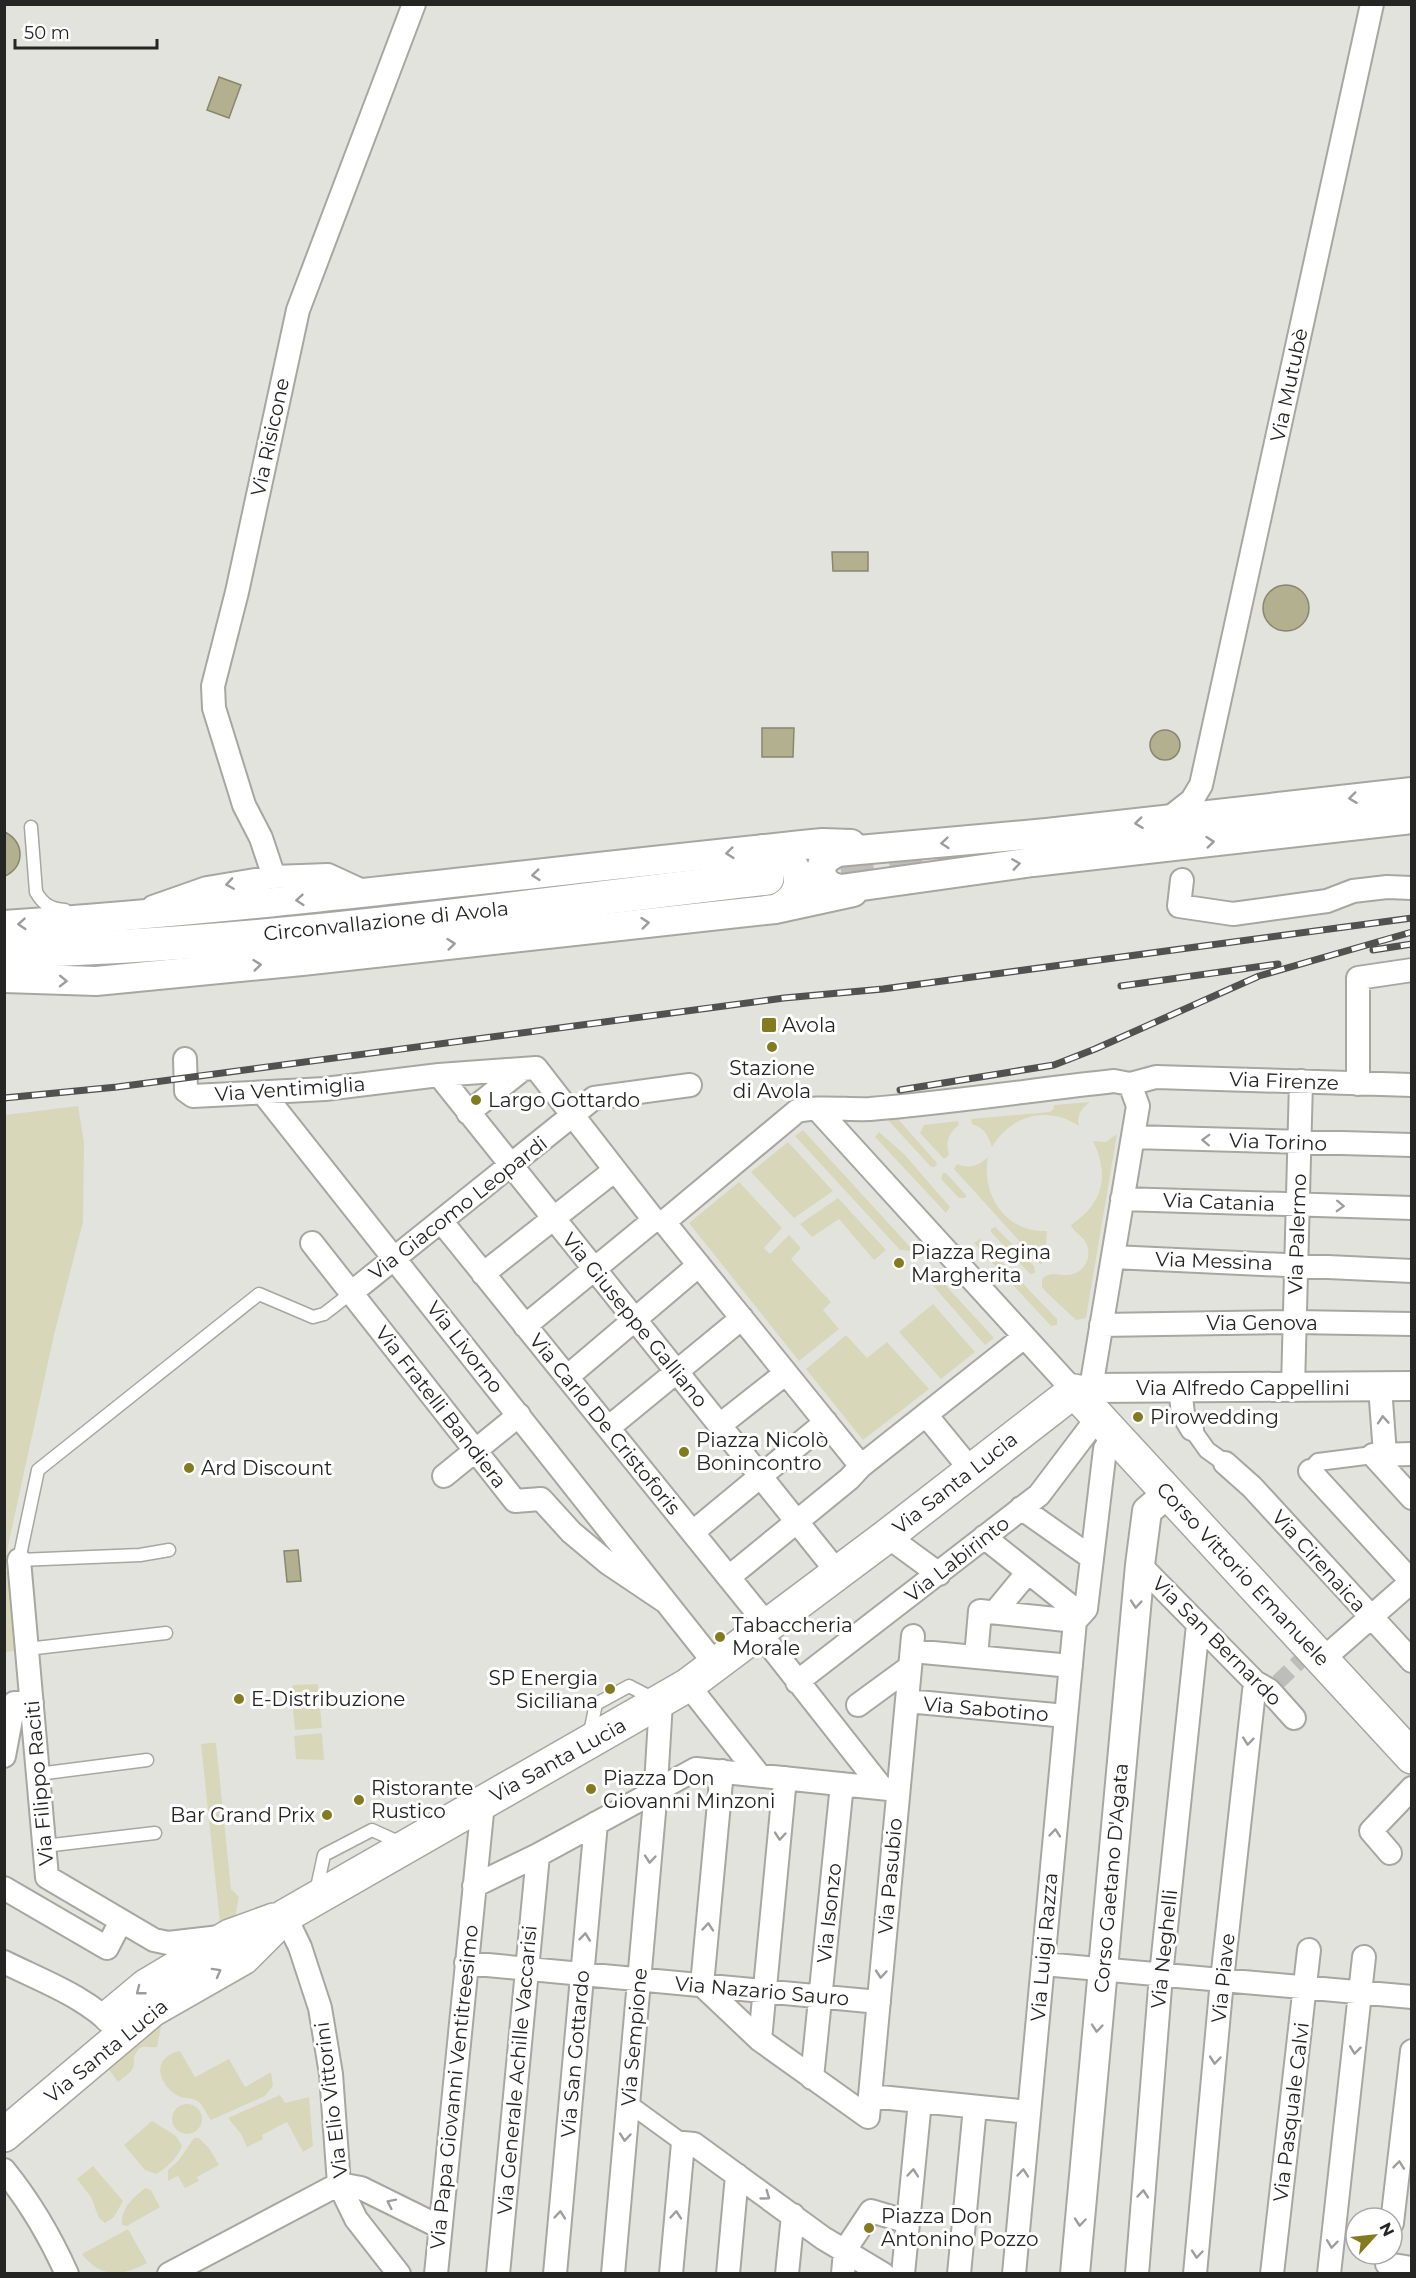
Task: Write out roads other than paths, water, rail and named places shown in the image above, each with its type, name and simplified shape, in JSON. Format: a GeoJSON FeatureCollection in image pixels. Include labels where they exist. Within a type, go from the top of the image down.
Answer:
{"type":"FeatureCollection","features":[{"type":"Feature","properties":{"kind":"main road","name":"Circonvallazione di Avola"},"geometry":{"type":"LineString","coordinates":[[4,951],[70,950],[304,932],[764,864]]}},
{"type":"Feature","properties":{"kind":"main road","name":"Via Santa Lucia"},"geometry":{"type":"LineString","coordinates":[[179,1981],[243,1958],[285,1916],[315,1897],[661,1702],[716,1665],[971,1470],[1094,1407]]}},
{"type":"Feature","properties":{"kind":"main road","name":"Corso Vittorio Emanuele"},"geometry":{"type":"LineString","coordinates":[[1094,1407],[1312,1656],[1412,1757]]}},
{"type":"Feature","properties":{"kind":"main road"},"geometry":{"type":"LineString","coordinates":[[4,2106],[114,2026],[146,1986],[179,1981],[231,1936],[285,1916]]}},
{"type":"Feature","properties":{"kind":"main road","name":"Via Santa Lucia"},"geometry":{"type":"LineString","coordinates":[[4,2135],[114,2026]]}},
{"type":"Feature","properties":{"kind":"street","name":"Via Risicone"},"geometry":{"type":"LineString","coordinates":[[274,877],[261,838],[244,805],[214,708],[213,686],[237,592],[298,310],[414,4]]}},
{"type":"Feature","properties":{"kind":"street","name":"Via Mutubè"},"geometry":{"type":"LineString","coordinates":[[1168,819],[1192,800],[1201,785],[1206,765],[1371,4]]}},
{"type":"Feature","properties":{"kind":"street"},"geometry":{"type":"LineString","coordinates":[[1206,765],[1209,785],[1218,798],[1242,812]]}},
{"type":"Feature","properties":{"kind":"street"},"geometry":{"type":"LineString","coordinates":[[1412,792],[1242,812],[837,852],[824,860],[821,870],[822,876],[829,885],[841,889],[1056,860],[1412,819]]}},
{"type":"Feature","properties":{"kind":"street"},"geometry":{"type":"LineString","coordinates":[[4,925],[118,908],[368,894],[764,864],[823,843],[914,846]]}},
{"type":"Feature","properties":{"kind":"street"},"geometry":{"type":"LineString","coordinates":[[764,864],[773,850],[783,853],[790,860],[798,878],[797,888],[792,898],[785,905],[775,909]]}},
{"type":"Feature","properties":{"kind":"street"},"geometry":{"type":"LineString","coordinates":[[118,908],[155,906],[207,888],[274,877],[328,875],[368,894]]}},
{"type":"Feature","properties":{"kind":"street"},"geometry":{"type":"LineString","coordinates":[[4,978],[96,981],[775,909],[916,878]]}},
{"type":"Feature","properties":{"kind":"street"},"geometry":{"type":"LineString","coordinates":[[1182,880],[1179,906],[1233,914],[1327,902],[1353,891],[1387,887],[1412,888]]}},
{"type":"Feature","properties":{"kind":"street"},"geometry":{"type":"LineString","coordinates":[[1358,1084],[1358,978],[1412,970]]}},
{"type":"Feature","properties":{"kind":"street","name":"Via Ventimiglia"},"geometry":{"type":"LineString","coordinates":[[185,1059],[186,1091],[193,1096],[325,1089],[433,1076],[523,1069]]}},
{"type":"Feature","properties":{"kind":"street"},"geometry":{"type":"LineString","coordinates":[[473,1118],[523,1069],[536,1068],[569,1119],[611,1173],[654,1223],[855,1473]]}},
{"type":"Feature","properties":{"kind":"street","name":"Via Giuseppe Galliano"},"geometry":{"type":"LineString","coordinates":[[433,1076],[473,1118],[838,1573]]}},
{"type":"Feature","properties":{"kind":"street","name":"Via Firenze"},"geometry":{"type":"LineString","coordinates":[[525,1326],[594,1269],[797,1111],[808,1108],[818,1110],[869,1109],[1114,1081],[1130,1084],[1156,1077],[1412,1085]]}},
{"type":"Feature","properties":{"kind":"street","name":"Via Palermo"},"geometry":{"type":"LineString","coordinates":[[1293,1388],[1301,1081]]}},
{"type":"Feature","properties":{"kind":"street"},"geometry":{"type":"LineString","coordinates":[[1075,1621],[1086,1609],[1105,1449],[1094,1407],[1138,1138],[1138,1106],[1130,1084]]}},
{"type":"Feature","properties":{"kind":"street","name":"Via Giacomo Leopardi"},"geometry":{"type":"LineString","coordinates":[[351,1293],[594,1098],[690,1085]]}},
{"type":"Feature","properties":{"kind":"street","name":"Via Livorno"},"geometry":{"type":"LineString","coordinates":[[263,1093],[666,1602]]}},
{"type":"Feature","properties":{"kind":"street"},"geometry":{"type":"LineString","coordinates":[[818,1110],[1024,1336],[1094,1407]]}},
{"type":"Feature","properties":{"kind":"street","name":"Via Torino"},"geometry":{"type":"LineString","coordinates":[[1138,1138],[1412,1145]]}},
{"type":"Feature","properties":{"kind":"street"},"geometry":{"type":"LineString","coordinates":[[483,1274],[611,1173]]}},
{"type":"Feature","properties":{"kind":"street","name":"Via Catania"},"geometry":{"type":"LineString","coordinates":[[1128,1200],[1412,1208]]}},
{"type":"Feature","properties":{"kind":"street","name":"Via Carlo De Cristoforis"},"geometry":{"type":"LineString","coordinates":[[441,1221],[729,1577],[797,1682],[890,1789]]}},
{"type":"Feature","properties":{"kind":"street","name":"Via Fratelli Bandiera"},"geometry":{"type":"LineString","coordinates":[[312,1243],[515,1500],[541,1499],[571,1532],[608,1563],[666,1602],[716,1665]]}},
{"type":"Feature","properties":{"kind":"street","name":"Via Messina"},"geometry":{"type":"LineString","coordinates":[[1118,1258],[1412,1271]]}},
{"type":"Feature","properties":{"kind":"street"},"geometry":{"type":"LineString","coordinates":[[567,1377],[692,1270]]}},
{"type":"Feature","properties":{"kind":"street","name":"Via Genova"},"geometry":{"type":"LineString","coordinates":[[1107,1325],[1294,1322],[1412,1324]]}},
{"type":"Feature","properties":{"kind":"street"},"geometry":{"type":"LineString","coordinates":[[608,1428],[735,1324]]}},
{"type":"Feature","properties":{"kind":"street"},"geometry":{"type":"LineString","coordinates":[[729,1577],[855,1473],[930,1420],[1024,1336]]}},
{"type":"Feature","properties":{"kind":"street"},"geometry":{"type":"LineString","coordinates":[[720,1425],[779,1378]]}},
{"type":"Feature","properties":{"kind":"street","name":"Via Alfredo Cappellini"},"geometry":{"type":"LineString","coordinates":[[1094,1407],[1180,1388],[1412,1386]]}},
{"type":"Feature","properties":{"kind":"street"},"geometry":{"type":"LineString","coordinates":[[1380,1387],[1379,1455],[1412,1498]]}},
{"type":"Feature","properties":{"kind":"street"},"geometry":{"type":"LineString","coordinates":[[1180,1388],[1183,1414],[1207,1450],[1225,1463]]}},
{"type":"Feature","properties":{"kind":"street","name":"Via Labirinto"},"geometry":{"type":"LineString","coordinates":[[797,1682],[1039,1496],[1094,1407]]}},
{"type":"Feature","properties":{"kind":"street"},"geometry":{"type":"LineString","coordinates":[[444,1476],[519,1415]]}},
{"type":"Feature","properties":{"kind":"street"},"geometry":{"type":"LineString","coordinates":[[930,1420],[971,1470]]}},
{"type":"Feature","properties":{"kind":"street"},"geometry":{"type":"LineString","coordinates":[[693,1532],[819,1427]]}},
{"type":"Feature","properties":{"kind":"street"},"geometry":{"type":"LineString","coordinates":[[1312,1656],[1371,1617],[1411,1581],[1310,1471],[1318,1462],[1379,1455],[1412,1454]]}},
{"type":"Feature","properties":{"kind":"street","name":"Via Cirenaica"},"geometry":{"type":"LineString","coordinates":[[1225,1463],[1252,1487],[1412,1660]]}},
{"type":"Feature","properties":{"kind":"street","name":"Corso Gaetano D'Agata"},"geometry":{"type":"LineString","coordinates":[[1075,2274],[1140,1564],[1147,1511],[1168,1493]]}},
{"type":"Feature","properties":{"kind":"street"},"geometry":{"type":"LineString","coordinates":[[1021,1508],[1092,1558]]}},
{"type":"Feature","properties":{"kind":"street"},"geometry":{"type":"LineString","coordinates":[[887,1536],[939,1574]]}},
{"type":"Feature","properties":{"kind":"street"},"geometry":{"type":"LineString","coordinates":[[984,1538],[1071,1607],[1075,1621]]}},
{"type":"Feature","properties":{"kind":"street","name":"Via Filippo Raciti"},"geometry":{"type":"LineString","coordinates":[[19,1560],[47,1877],[154,1940],[168,1943],[231,1936]]}},
{"type":"Feature","properties":{"kind":"street","name":"Via San Bernardo"},"geometry":{"type":"LineString","coordinates":[[1140,1564],[1198,1624],[1267,1685],[1294,1718]]}},
{"type":"Feature","properties":{"kind":"street"},"geometry":{"type":"LineString","coordinates":[[995,1612],[1028,1572]]}},
{"type":"Feature","properties":{"kind":"street"},"geometry":{"type":"LineString","coordinates":[[975,1657],[980,1611],[1075,1621]]}},
{"type":"Feature","properties":{"kind":"street","name":"Via Luigi Razza"},"geometry":{"type":"LineString","coordinates":[[1014,2274],[1075,1621]]}},
{"type":"Feature","properties":{"kind":"street","name":"Via Neghelli"},"geometry":{"type":"LineString","coordinates":[[1137,2274],[1161,1975],[1198,1624]]}},
{"type":"Feature","properties":{"kind":"street"},"geometry":{"type":"LineString","coordinates":[[858,1705],[912,1651],[1071,1666]]}},
{"type":"Feature","properties":{"kind":"street","name":"Via Pasubio"},"geometry":{"type":"LineString","coordinates":[[869,2107],[879,2002],[890,1789],[907,1701],[912,1651]]}},
{"type":"Feature","properties":{"kind":"street"},"geometry":{"type":"LineString","coordinates":[[688,1685],[759,1775]]}},
{"type":"Feature","properties":{"kind":"street","name":"Via Piave"},"geometry":{"type":"LineString","coordinates":[[1195,2274],[1222,1980],[1267,1685]]}},
{"type":"Feature","properties":{"kind":"street","name":"Via Sabotino"},"geometry":{"type":"LineString","coordinates":[[907,1701],[1066,1716]]}},
{"type":"Feature","properties":{"kind":"street","name":"Via Sempione"},"geometry":{"type":"LineString","coordinates":[[612,2274],[655,1795],[661,1702]]}},
{"type":"Feature","properties":{"kind":"street"},"geometry":{"type":"LineString","coordinates":[[4,1756],[14,1703],[32,1703]]}},
{"type":"Feature","properties":{"kind":"street"},"geometry":{"type":"LineString","coordinates":[[473,1893],[537,1861],[655,1795],[696,1769],[890,1789]]}},
{"type":"Feature","properties":{"kind":"street"},"geometry":{"type":"LineString","coordinates":[[716,1770],[702,1985],[760,2040],[812,2078],[869,2107],[920,2101],[1029,2112]]}},
{"type":"Feature","properties":{"kind":"street"},"geometry":{"type":"LineString","coordinates":[[760,2040],[785,1778]]}},
{"type":"Feature","properties":{"kind":"street","name":"Via Isonzo"},"geometry":{"type":"LineString","coordinates":[[812,2078],[842,1784]]}},
{"type":"Feature","properties":{"kind":"street"},"geometry":{"type":"LineString","coordinates":[[1390,1853],[1371,1831],[1412,1788]]}},
{"type":"Feature","properties":{"kind":"street","name":"Via Papa Giovanni Ventitreesimo"},"geometry":{"type":"LineString","coordinates":[[436,2274],[483,1803]]}},
{"type":"Feature","properties":{"kind":"street","name":"Via San Gottardo"},"geometry":{"type":"LineString","coordinates":[[555,2274],[596,1828]]}},
{"type":"Feature","properties":{"kind":"street","name":"Via Generale Achille Vaccarisi"},"geometry":{"type":"LineString","coordinates":[[498,2274],[537,1861]]}},
{"type":"Feature","properties":{"kind":"street"},"geometry":{"type":"LineString","coordinates":[[4,1888],[107,1948],[121,1921]]}},
{"type":"Feature","properties":{"kind":"street","name":"Via Elio Vittorini"},"geometry":{"type":"LineString","coordinates":[[285,1916],[300,1947],[320,2008],[331,2074],[339,2184],[356,2219],[399,2274]]}},
{"type":"Feature","properties":{"kind":"street"},"geometry":{"type":"LineString","coordinates":[[154,1940],[179,1981]]}},
{"type":"Feature","properties":{"kind":"street","name":"Via Pasquale Calvi"},"geometry":{"type":"LineString","coordinates":[[1272,2274],[1309,1950]]}},
{"type":"Feature","properties":{"kind":"street"},"geometry":{"type":"LineString","coordinates":[[1329,2274],[1362,1992],[1364,1957]]}},
{"type":"Feature","properties":{"kind":"street"},"geometry":{"type":"LineString","coordinates":[[4,1962],[82,2002],[114,2026]]}},
{"type":"Feature","properties":{"kind":"street","name":"Via Nazario Sauro"},"geometry":{"type":"LineString","coordinates":[[466,1963],[879,2002]]}},
{"type":"Feature","properties":{"kind":"street"},"geometry":{"type":"LineString","coordinates":[[1043,1964],[1412,1997]]}},
{"type":"Feature","properties":{"kind":"street"},"geometry":{"type":"LineString","coordinates":[[1394,2206],[1412,2051]]}},
{"type":"Feature","properties":{"kind":"street"},"geometry":{"type":"LineString","coordinates":[[903,2274],[920,2101]]}},
{"type":"Feature","properties":{"kind":"street"},"geometry":{"type":"LineString","coordinates":[[628,2103],[683,2143],[694,2144],[737,2175],[823,2238],[844,2260],[883,2274]]}},
{"type":"Feature","properties":{"kind":"street"},"geometry":{"type":"LineString","coordinates":[[959,2274],[975,2107]]}},
{"type":"Feature","properties":{"kind":"street"},"geometry":{"type":"LineString","coordinates":[[671,2274],[683,2143]]}},
{"type":"Feature","properties":{"kind":"street"},"geometry":{"type":"LineString","coordinates":[[4,2170],[26,2197],[56,2249],[67,2274]]}},
{"type":"Feature","properties":{"kind":"street"},"geometry":{"type":"LineString","coordinates":[[728,2274],[737,2175]]}},
{"type":"Feature","properties":{"kind":"street"},"geometry":{"type":"LineString","coordinates":[[169,2274],[339,2184],[362,2188],[440,2227]]}},
{"type":"Feature","properties":{"kind":"street"},"geometry":{"type":"LineString","coordinates":[[844,2260],[871,2211],[908,2222]]}},
{"type":"Feature","properties":{"kind":"street"},"geometry":{"type":"LineString","coordinates":[[787,2274],[793,2216]]}},
{"type":"Feature","properties":{"kind":"lane"},"geometry":{"type":"LineString","coordinates":[[32,827],[36,892],[41,901],[50,908],[62,910],[118,908]]}},
{"type":"Feature","properties":{"kind":"lane"},"geometry":{"type":"LineString","coordinates":[[169,1550],[140,1555],[19,1560],[38,1470],[259,1294],[313,1317],[324,1314],[351,1293]]}},
{"type":"Feature","properties":{"kind":"lane"},"geometry":{"type":"LineString","coordinates":[[27,1649],[166,1632]]}},
{"type":"Feature","properties":{"kind":"lane"},"geometry":{"type":"LineString","coordinates":[[38,1774],[147,1760]]}},
{"type":"Feature","properties":{"kind":"lane"},"geometry":{"type":"LineString","coordinates":[[44,1846],[155,1833]]}},
{"type":"Feature","properties":{"kind":"tunnel"},"geometry":{"type":"LineString","coordinates":[[792,875],[1045,847]]}},
{"type":"Feature","properties":{"kind":"tunnel"},"geometry":{"type":"LineString","coordinates":[[1278,1682],[1301,1660]]}},
{"type":"Feature","properties":{"kind":"railway"},"geometry":{"type":"LineString","coordinates":[[4,1098],[117,1087],[784,998],[883,989],[1412,918]]}},
{"type":"Feature","properties":{"kind":"railway"},"geometry":{"type":"LineString","coordinates":[[900,1090],[1054,1065],[1259,976],[1412,932]]}},
{"type":"Feature","properties":{"kind":"railway"},"geometry":{"type":"LineString","coordinates":[[1373,950],[1412,944]]}},
{"type":"Feature","properties":{"kind":"railway"},"geometry":{"type":"LineString","coordinates":[[1121,986],[1278,964]]}},
{"type":"Feature","properties":{"kind":"place","name":"Avola"},"geometry":{"type":"Point","coordinates":[769,1025]}},
{"type":"Feature","properties":{"kind":"place","name":"Stazione di Avola"},"geometry":{"type":"Point","coordinates":[772,1047]}},
{"type":"Feature","properties":{"kind":"place","name":"Largo Gottardo"},"geometry":{"type":"Point","coordinates":[476,1100]}},
{"type":"Feature","properties":{"kind":"place","name":"Piazza Regina Margherita"},"geometry":{"type":"Point","coordinates":[899,1263]}},
{"type":"Feature","properties":{"kind":"place","name":"Pirowedding"},"geometry":{"type":"Point","coordinates":[1138,1417]}},
{"type":"Feature","properties":{"kind":"place","name":"Piazza Nicolò Bonincontro"},"geometry":{"type":"Point","coordinates":[684,1452]}},
{"type":"Feature","properties":{"kind":"place","name":"Ard Discount"},"geometry":{"type":"Point","coordinates":[189,1468]}},
{"type":"Feature","properties":{"kind":"place","name":"Tabaccheria Morale"},"geometry":{"type":"Point","coordinates":[720,1637]}},
{"type":"Feature","properties":{"kind":"place","name":"SP Energia Siciliana"},"geometry":{"type":"Point","coordinates":[610,1689]}},
{"type":"Feature","properties":{"kind":"place","name":"E-Distribuzione"},"geometry":{"type":"Point","coordinates":[239,1699]}},
{"type":"Feature","properties":{"kind":"place","name":"Piazza Don Giovanni Minzoni"},"geometry":{"type":"Point","coordinates":[591,1789]}},
{"type":"Feature","properties":{"kind":"place","name":"Ristorante Rustico"},"geometry":{"type":"Point","coordinates":[359,1800]}},
{"type":"Feature","properties":{"kind":"place","name":"Bar Grand Prix"},"geometry":{"type":"Point","coordinates":[327,1815]}},
{"type":"Feature","properties":{"kind":"place","name":"Piazza Don Antonino Pozzo"},"geometry":{"type":"Point","coordinates":[869,2228]}}]}
